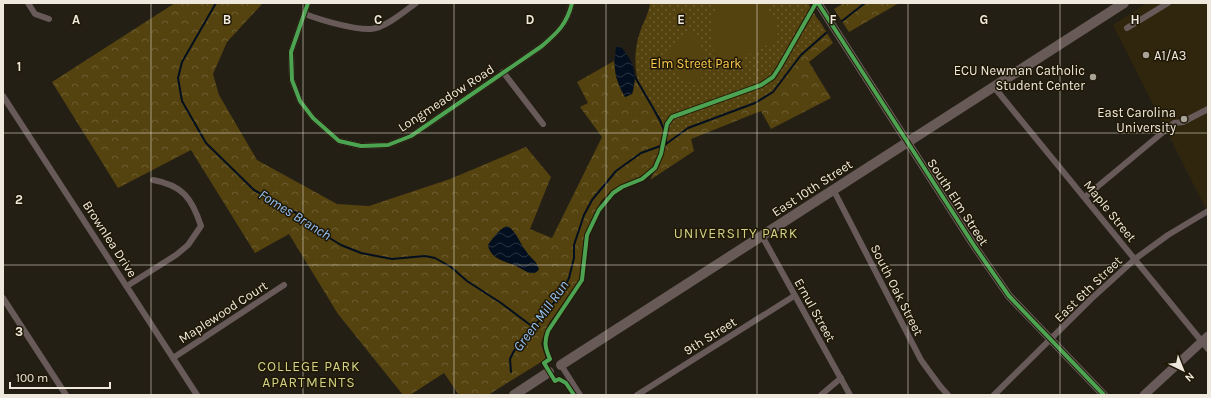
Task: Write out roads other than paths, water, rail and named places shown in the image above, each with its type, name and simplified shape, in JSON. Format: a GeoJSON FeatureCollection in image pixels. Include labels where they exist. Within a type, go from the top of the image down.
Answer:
{"type":"FeatureCollection","features":[{"type":"Feature","properties":{"kind":"main road","name":"East 10th Street"},"geometry":{"type":"LineString","coordinates":[[514,395],[1124,3]]}},
{"type":"Feature","properties":{"kind":"main road"},"geometry":{"type":"LineString","coordinates":[[1144,395],[1205,339]]}},
{"type":"Feature","properties":{"kind":"street"},"geometry":{"type":"LineString","coordinates":[[28,3],[35,14],[49,20]]}},
{"type":"Feature","properties":{"kind":"street","name":"Longmeadow Road"},"geometry":{"type":"LineString","coordinates":[[308,3],[291,52],[292,80],[300,101],[313,118],[339,141],[361,146],[388,146],[405,138],[542,46],[560,31],[567,18],[572,3]]}},
{"type":"Feature","properties":{"kind":"street"},"geometry":{"type":"LineString","coordinates":[[305,14],[326,22],[372,30],[391,21],[416,3]]}},
{"type":"Feature","properties":{"kind":"street","name":"South Elm Street"},"geometry":{"type":"LineString","coordinates":[[818,3],[975,248],[1009,296],[1050,341],[1104,395]]}},
{"type":"Feature","properties":{"kind":"street"},"geometry":{"type":"LineString","coordinates":[[1127,28],[1164,4]]}},
{"type":"Feature","properties":{"kind":"street"},"geometry":{"type":"LineString","coordinates":[[503,72],[543,124]]}},
{"type":"Feature","properties":{"kind":"street","name":"Maple Street"},"geometry":{"type":"LineString","coordinates":[[994,87],[1086,197],[1135,259],[1205,339],[1208,349]]}},
{"type":"Feature","properties":{"kind":"street","name":"Brownlea Drive"},"geometry":{"type":"LineString","coordinates":[[3,96],[197,395]]}},
{"type":"Feature","properties":{"kind":"street"},"geometry":{"type":"LineString","coordinates":[[1086,197],[1174,123],[1183,122],[1208,109]]}},
{"type":"Feature","properties":{"kind":"street"},"geometry":{"type":"LineString","coordinates":[[127,286],[176,255],[188,245],[201,226],[196,209],[185,193],[169,183],[153,180]]}},
{"type":"Feature","properties":{"kind":"street","name":"South Oak Street"},"geometry":{"type":"LineString","coordinates":[[834,189],[921,360],[948,395]]}},
{"type":"Feature","properties":{"kind":"street","name":"East 6th Street"},"geometry":{"type":"LineString","coordinates":[[994,395],[1135,259],[1168,235],[1208,211]]}},
{"type":"Feature","properties":{"kind":"street","name":"Ernul Street"},"geometry":{"type":"LineString","coordinates":[[762,236],[850,395]]}},
{"type":"Feature","properties":{"kind":"street","name":"Maplewood Court"},"geometry":{"type":"LineString","coordinates":[[173,358],[284,285]]}},
{"type":"Feature","properties":{"kind":"street","name":"9th Street"},"geometry":{"type":"LineString","coordinates":[[637,395],[794,296]]}},
{"type":"Feature","properties":{"kind":"street"},"geometry":{"type":"LineString","coordinates":[[3,298],[66,395]]}},
{"type":"Feature","properties":{"kind":"street"},"geometry":{"type":"LineString","coordinates":[[561,365],[580,395]]}},
{"type":"Feature","properties":{"kind":"street"},"geometry":{"type":"LineString","coordinates":[[821,395],[841,378]]}},
{"type":"Feature","properties":{"kind":"water"},"geometry":{"type":"Polygon","coordinates":[[[616,47],[621,47],[632,63],[634,69],[635,81],[632,94],[625,97],[617,79],[615,61],[616,47]]]}},
{"type":"Feature","properties":{"kind":"water"},"geometry":{"type":"Polygon","coordinates":[[[507,226],[513,231],[537,264],[539,269],[537,272],[527,272],[494,256],[491,253],[488,245],[499,231],[507,226]]]}},
{"type":"Feature","properties":{"kind":"waterway","name":"Fomes Branch"},"geometry":{"type":"LineString","coordinates":[[216,3],[182,62],[178,78],[182,101],[206,143],[254,190],[298,214],[315,229],[341,245],[361,253],[392,259],[425,256],[435,258],[451,267],[467,281],[501,303],[533,327]]}},
{"type":"Feature","properties":{"kind":"waterway","name":"Green Mill Run"},"geometry":{"type":"LineString","coordinates":[[842,21],[865,3]]}},
{"type":"Feature","properties":{"kind":"waterway","name":"Green Mill Run"},"geometry":{"type":"LineString","coordinates":[[511,372],[510,359],[514,351],[561,294],[569,278],[574,258],[574,245],[584,215],[592,200],[616,171],[641,153],[666,144],[688,128],[755,103],[773,92],[801,55],[826,33]]}},
{"type":"Feature","properties":{"kind":"waterway"},"geometry":{"type":"LineString","coordinates":[[635,77],[660,120],[666,135],[666,144]]}},
{"type":"Feature","properties":{"kind":"place","name":"A1/A3"},"geometry":{"type":"Point","coordinates":[1146,55]}},
{"type":"Feature","properties":{"kind":"place","name":"ECU Newman Catholic Student Center"},"geometry":{"type":"Point","coordinates":[1093,77]}},
{"type":"Feature","properties":{"kind":"place","name":"East Carolina University"},"geometry":{"type":"Point","coordinates":[1184,119]}},
{"type":"Feature","properties":{"kind":"district","name":"UNIVERSITY PARK"},"geometry":{"type":"Point","coordinates":[736,233]}},
{"type":"Feature","properties":{"kind":"district","name":"COLLEGE PARK APARTMENTS"},"geometry":{"type":"Point","coordinates":[309,374]}},
{"type":"Feature","properties":{"kind":"park label","name":"Elm Street Park"},"geometry":{"type":"Point","coordinates":[696,63]}}]}
